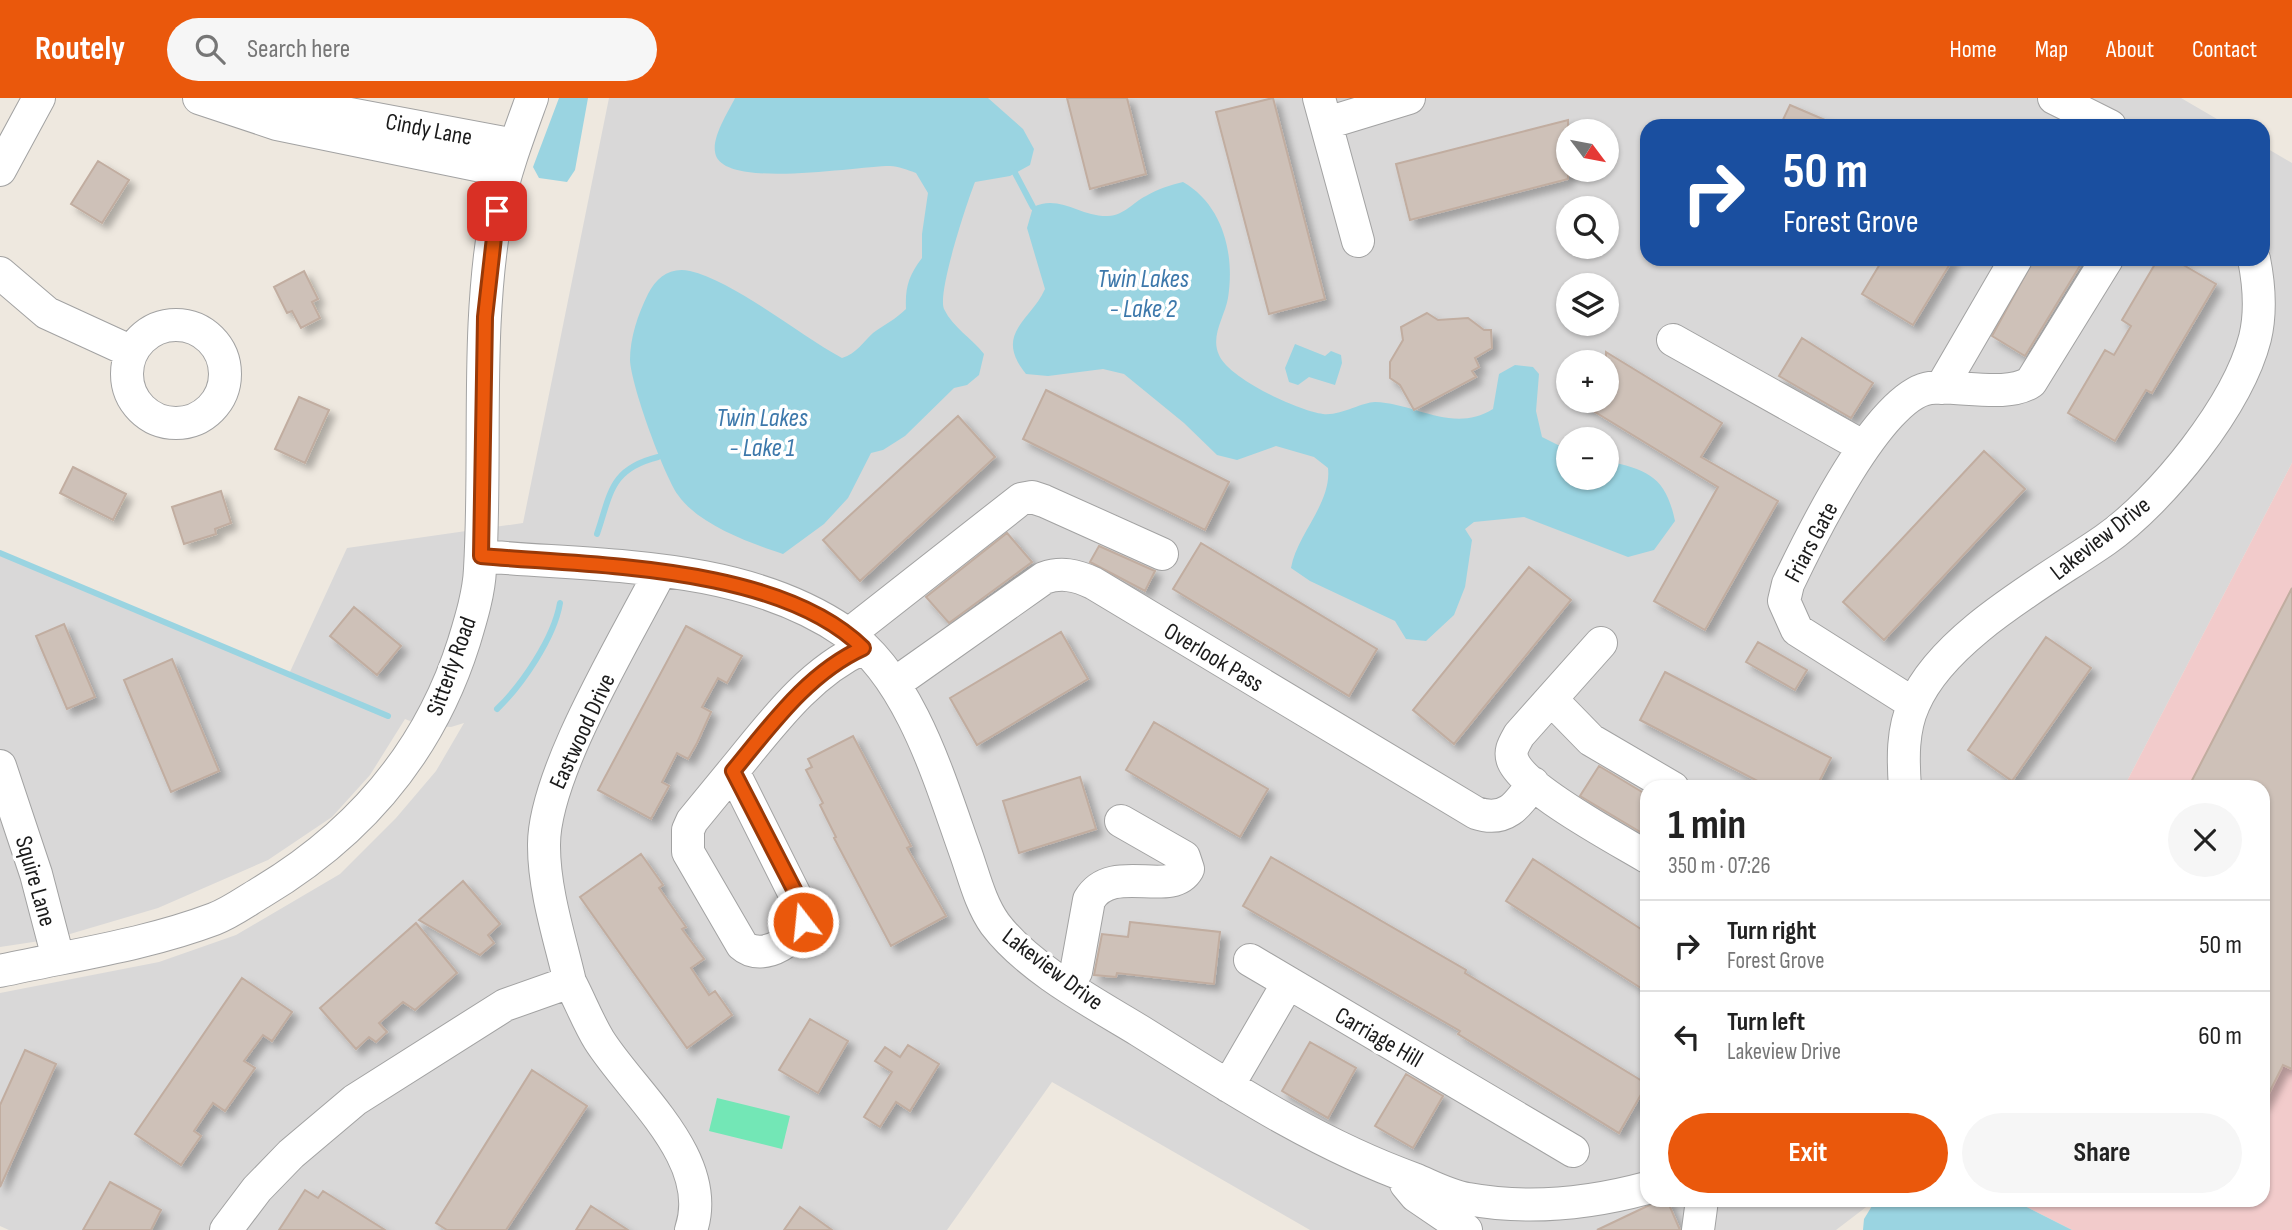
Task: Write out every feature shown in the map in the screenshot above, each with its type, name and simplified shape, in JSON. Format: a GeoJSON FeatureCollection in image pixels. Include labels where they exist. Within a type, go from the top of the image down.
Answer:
{"type":"FeatureCollection","features":[{"type":"Feature","properties":{"kind":"street"},"geometry":{"type":"LineString","coordinates":[[0,170],[39,98]]}},
{"type":"Feature","properties":{"kind":"street","name":"Sitterly Road"},"geometry":{"type":"LineString","coordinates":[[0,971],[145,942],[218,918],[282,880],[343,832],[403,769],[428,728],[467,632],[480,572],[485,317],[497,211],[511,158],[532,98]]}},
{"type":"Feature","properties":{"kind":"street"},"geometry":{"type":"LineString","coordinates":[[1358,242],[1323,111],[1409,98]]}},
{"type":"Feature","properties":{"kind":"street"},"geometry":{"type":"LineString","coordinates":[[2054,98],[2096,119]]}},
{"type":"Feature","properties":{"kind":"street","name":"Cindy Lane"},"geometry":{"type":"LineString","coordinates":[[208,101],[277,124],[511,158]]}},
{"type":"Feature","properties":{"kind":"street"},"geometry":{"type":"LineString","coordinates":[[1941,387],[2012,266]]}},
{"type":"Feature","properties":{"kind":"street","name":"Friars Gate"},"geometry":{"type":"LineString","coordinates":[[1914,704],[1806,637],[1791,621],[1784,601],[1792,575],[1874,430],[1907,396],[1925,389],[1941,387],[2016,389],[2031,382],[2103,266]]}},
{"type":"Feature","properties":{"kind":"street","name":"Lakeview Drive"},"geometry":{"type":"LineString","coordinates":[[1904,780],[1903,762],[1907,724],[1927,680],[1990,618],[2108,538],[2169,480],[2216,418],[2242,374],[2256,336],[2259,282],[2256,266]]}},
{"type":"Feature","properties":{"kind":"street"},"geometry":{"type":"LineString","coordinates":[[0,273],[47,313],[132,352]]}},
{"type":"Feature","properties":{"kind":"street"},"geometry":{"type":"LineString","coordinates":[[1673,340],[1864,447]]}},
{"type":"Feature","properties":{"kind":"street"},"geometry":{"type":"LineString","coordinates":[[733,771],[804,913],[800,929],[793,936],[762,953],[755,953],[742,945],[688,852],[688,830],[692,821],[733,771],[806,686],[1021,499],[1032,497],[1044,501],[1162,554]]}},
{"type":"Feature","properties":{"kind":"street","name":"Lakeview Drive"},"geometry":{"type":"LineString","coordinates":[[481,556],[660,572],[723,581],[816,614],[856,641],[894,684],[937,772],[984,906],[997,926],[1026,955],[1067,985],[1227,1086],[1338,1148],[1464,1199],[1518,1205],[1577,1202],[1640,1189]]}},
{"type":"Feature","properties":{"kind":"street","name":"Eastwood Drive"},"geometry":{"type":"LineString","coordinates":[[660,572],[580,730],[552,793],[544,845],[550,894],[570,982],[599,1041],[651,1106],[683,1156],[696,1195],[691,1230]]}},
{"type":"Feature","properties":{"kind":"street","name":"Overlook Pass"},"geometry":{"type":"LineString","coordinates":[[894,684],[1044,578],[1056,574],[1071,575],[1093,583],[1476,813],[1492,817],[1507,813],[1520,803],[1533,783]]}},
{"type":"Feature","properties":{"kind":"street"},"geometry":{"type":"LineString","coordinates":[[1601,643],[1519,735],[1511,751],[1516,766],[1533,783],[1640,852]]}},
{"type":"Feature","properties":{"kind":"street"},"geometry":{"type":"LineString","coordinates":[[1552,699],[1586,735],[1660,780]]}},
{"type":"Feature","properties":{"kind":"street","name":"Squire Lane"},"geometry":{"type":"LineString","coordinates":[[0,766],[36,874],[58,958]]}},
{"type":"Feature","properties":{"kind":"street"},"geometry":{"type":"LineString","coordinates":[[1067,985],[1076,972],[1089,900],[1094,891],[1111,881],[1178,878],[1188,869],[1184,857],[1121,821]]}},
{"type":"Feature","properties":{"kind":"street","name":"Carriage Hill"},"geometry":{"type":"LineString","coordinates":[[1250,960],[1573,1151]]}},
{"type":"Feature","properties":{"kind":"street"},"geometry":{"type":"LineString","coordinates":[[226,1230],[257,1189],[291,1154],[355,1100],[505,1005],[570,982]]}},
{"type":"Feature","properties":{"kind":"street"},"geometry":{"type":"LineString","coordinates":[[1227,1086],[1288,983]]}},
{"type":"Feature","properties":{"kind":"street"},"geometry":{"type":"LineString","coordinates":[[1395,1173],[1416,1196],[1465,1230]]}},
{"type":"Feature","properties":{"kind":"street"},"geometry":{"type":"LineString","coordinates":[[1698,1230],[1701,1207]]}},
{"type":"Feature","properties":{"kind":"shaded area"},"geometry":{"type":"Polygon","coordinates":[[[609,98],[2181,98],[2217,119],[1640,119],[1640,266],[2270,266],[2270,150],[2292,163],[2292,463],[2128,780],[1640,780],[1640,1207],[1866,1207],[1836,1230],[1310,1230],[1052,1082],[947,1230],[9,1230],[0,1226],[0,993],[159,962],[236,935],[340,874],[396,818],[436,771],[464,723],[451,727],[420,725],[405,719],[370,775],[332,817],[268,860],[158,908],[53,939],[0,947],[0,552],[289,674],[347,548],[523,523],[609,98]]]}},
{"type":"Feature","properties":{"kind":"shaded area"},"geometry":{"type":"Polygon","coordinates":[[[2292,463],[2292,1230],[2072,1230],[2027,1207],[2270,1207],[2270,780],[2128,780],[2292,463]]]}},
{"type":"Feature","properties":{"kind":"green space"},"geometry":{"type":"Polygon","coordinates":[[[717,1098],[790,1116],[782,1149],[709,1131],[717,1098]]]}},
{"type":"Feature","properties":{"kind":"water"},"geometry":{"type":"Polygon","coordinates":[[[559,98],[588,98],[575,170],[567,182],[539,178],[533,167],[559,98]]]}},
{"type":"Feature","properties":{"kind":"water","name":"Twin Lakes - Lake 1"},"geometry":{"type":"Polygon","coordinates":[[[735,98],[988,98],[1023,129],[1034,149],[1030,165],[1010,176],[975,182],[949,267],[944,309],[952,322],[984,354],[979,375],[967,385],[954,388],[905,436],[883,450],[871,453],[848,498],[824,524],[783,554],[712,524],[687,506],[678,495],[656,449],[632,372],[631,343],[641,310],[648,294],[660,278],[670,272],[690,271],[746,297],[842,358],[847,356],[906,309],[909,282],[922,258],[922,234],[928,193],[916,173],[893,166],[771,174],[728,167],[717,158],[715,144],[735,98]]]}},
{"type":"Feature","properties":{"kind":"water","name":"Twin Lakes - Lake 2"},"geometry":{"type":"Polygon","coordinates":[[[1183,182],[1197,192],[1217,217],[1223,232],[1230,265],[1230,281],[1216,341],[1219,355],[1236,374],[1282,400],[1312,412],[1337,413],[1375,402],[1463,419],[1493,409],[1499,374],[1515,365],[1533,367],[1539,374],[1536,411],[1542,437],[1556,444],[1556,490],[1619,490],[1619,464],[1634,468],[1644,472],[1660,485],[1675,521],[1654,550],[1628,557],[1524,517],[1474,522],[1465,529],[1472,540],[1465,587],[1454,615],[1426,641],[1406,639],[1395,621],[1310,581],[1291,568],[1294,555],[1320,506],[1328,481],[1328,468],[1314,457],[1276,446],[1237,460],[1217,455],[1184,423],[1124,374],[1103,369],[1048,376],[1026,374],[1017,360],[1013,348],[1014,338],[1045,289],[1027,228],[1033,207],[1061,204],[1108,216],[1124,211],[1155,191],[1183,182]]]}},
{"type":"Feature","properties":{"kind":"water"},"geometry":{"type":"Polygon","coordinates":[[[1295,344],[1325,356],[1331,351],[1341,355],[1342,363],[1335,385],[1309,377],[1298,385],[1289,382],[1285,368],[1295,344]]]}},
{"type":"Feature","properties":{"kind":"water"},"geometry":{"type":"Polygon","coordinates":[[[1871,1207],[2027,1207],[2072,1230],[1863,1230],[1864,1219],[1871,1207]]]}},
{"type":"Feature","properties":{"kind":"building"},"geometry":{"type":"Polygon","coordinates":[[[1067,98],[1127,98],[1146,174],[1090,189],[1067,98]]]}},
{"type":"Feature","properties":{"kind":"building"},"geometry":{"type":"Polygon","coordinates":[[[1273,98],[1325,299],[1269,314],[1216,112],[1273,98]]]}},
{"type":"Feature","properties":{"kind":"building"},"geometry":{"type":"Polygon","coordinates":[[[1790,105],[1823,119],[1783,119],[1790,105]]]}},
{"type":"Feature","properties":{"kind":"building"},"geometry":{"type":"Polygon","coordinates":[[[1556,123],[1556,182],[1410,220],[1396,164],[1556,123]]]}},
{"type":"Feature","properties":{"kind":"building"},"geometry":{"type":"Polygon","coordinates":[[[98,161],[129,180],[102,223],[71,204],[98,161]]]}},
{"type":"Feature","properties":{"kind":"building"},"geometry":{"type":"Polygon","coordinates":[[[1879,266],[1949,266],[1913,325],[1862,294],[1879,266]]]}},
{"type":"Feature","properties":{"kind":"building"},"geometry":{"type":"Polygon","coordinates":[[[2030,266],[2080,266],[2025,356],[1992,336],[2030,266]]]}},
{"type":"Feature","properties":{"kind":"building"},"geometry":{"type":"Polygon","coordinates":[[[2154,266],[2185,266],[2216,284],[2152,393],[2146,390],[2115,441],[2068,413],[2105,350],[2114,355],[2131,326],[2122,320],[2154,266]]]}},
{"type":"Feature","properties":{"kind":"building"},"geometry":{"type":"Polygon","coordinates":[[[304,271],[318,299],[312,302],[320,318],[301,328],[292,311],[287,313],[274,287],[304,271]]]}},
{"type":"Feature","properties":{"kind":"building"},"geometry":{"type":"Polygon","coordinates":[[[1427,313],[1438,320],[1468,318],[1484,330],[1491,330],[1492,348],[1475,358],[1479,367],[1472,371],[1476,377],[1414,410],[1400,385],[1390,378],[1390,362],[1403,340],[1401,327],[1427,313]]]}},
{"type":"Feature","properties":{"kind":"building"},"geometry":{"type":"Polygon","coordinates":[[[1802,338],[1873,383],[1851,418],[1779,376],[1802,338]]]}},
{"type":"Feature","properties":{"kind":"building"},"geometry":{"type":"Polygon","coordinates":[[[1619,360],[1722,423],[1701,457],[1778,501],[1705,630],[1654,601],[1718,487],[1597,413],[1619,413],[1619,360]]]}},
{"type":"Feature","properties":{"kind":"building"},"geometry":{"type":"Polygon","coordinates":[[[1046,390],[1229,482],[1205,530],[1023,439],[1046,390]]]}},
{"type":"Feature","properties":{"kind":"building"},"geometry":{"type":"Polygon","coordinates":[[[299,397],[329,410],[305,463],[275,449],[299,397]]]}},
{"type":"Feature","properties":{"kind":"building"},"geometry":{"type":"Polygon","coordinates":[[[958,416],[995,457],[860,581],[823,540],[958,416]]]}},
{"type":"Feature","properties":{"kind":"building"},"geometry":{"type":"Polygon","coordinates":[[[1984,451],[2025,489],[1884,640],[1843,602],[1984,451]]]}},
{"type":"Feature","properties":{"kind":"building"},"geometry":{"type":"Polygon","coordinates":[[[73,467],[126,494],[113,520],[60,493],[73,467]]]}},
{"type":"Feature","properties":{"kind":"building"},"geometry":{"type":"Polygon","coordinates":[[[221,491],[231,523],[215,529],[216,534],[184,544],[172,507],[221,491]]]}},
{"type":"Feature","properties":{"kind":"building"},"geometry":{"type":"Polygon","coordinates":[[[1007,533],[1032,562],[949,623],[926,597],[1007,533]]]}},
{"type":"Feature","properties":{"kind":"building"},"geometry":{"type":"Polygon","coordinates":[[[1201,543],[1377,649],[1349,696],[1173,589],[1201,543]]]}},
{"type":"Feature","properties":{"kind":"building"},"geometry":{"type":"Polygon","coordinates":[[[1099,546],[1155,571],[1145,591],[1090,562],[1099,546]]]}},
{"type":"Feature","properties":{"kind":"building"},"geometry":{"type":"Polygon","coordinates":[[[1529,567],[1571,600],[1454,744],[1413,710],[1529,567]]]}},
{"type":"Feature","properties":{"kind":"building"},"geometry":{"type":"Polygon","coordinates":[[[2292,588],[2292,1069],[2283,1065],[2270,1091],[2270,780],[2192,780],[2292,588]]]}},
{"type":"Feature","properties":{"kind":"building"},"geometry":{"type":"Polygon","coordinates":[[[354,607],[401,646],[377,675],[330,636],[354,607]]]}},
{"type":"Feature","properties":{"kind":"building"},"geometry":{"type":"Polygon","coordinates":[[[64,624],[95,697],[67,709],[36,636],[64,624]]]}},
{"type":"Feature","properties":{"kind":"building"},"geometry":{"type":"Polygon","coordinates":[[[686,626],[742,656],[727,683],[718,678],[702,707],[711,712],[697,743],[688,759],[677,753],[662,782],[669,786],[651,819],[598,790],[686,626]]]}},
{"type":"Feature","properties":{"kind":"building"},"geometry":{"type":"Polygon","coordinates":[[[1061,632],[1088,679],[977,745],[950,698],[1061,632]]]}},
{"type":"Feature","properties":{"kind":"building"},"geometry":{"type":"Polygon","coordinates":[[[2046,637],[2091,668],[2013,780],[1968,750],[2046,637]]]}},
{"type":"Feature","properties":{"kind":"building"},"geometry":{"type":"Polygon","coordinates":[[[1758,642],[1807,670],[1795,690],[1746,662],[1758,642]]]}},
{"type":"Feature","properties":{"kind":"building"},"geometry":{"type":"Polygon","coordinates":[[[172,659],[219,771],[171,792],[124,680],[172,659]]]}},
{"type":"Feature","properties":{"kind":"building"},"geometry":{"type":"Polygon","coordinates":[[[1665,672],[1831,758],[1820,780],[1756,780],[1640,720],[1665,672]]]}},
{"type":"Feature","properties":{"kind":"building"},"geometry":{"type":"Polygon","coordinates":[[[1154,722],[1268,789],[1240,837],[1126,770],[1154,722]]]}},
{"type":"Feature","properties":{"kind":"building"},"geometry":{"type":"Polygon","coordinates":[[[853,736],[911,846],[907,848],[946,916],[891,946],[834,838],[836,837],[820,805],[823,803],[806,770],[812,767],[808,759],[853,736]]]}},
{"type":"Feature","properties":{"kind":"building"},"geometry":{"type":"Polygon","coordinates":[[[1599,766],[1640,791],[1640,832],[1580,796],[1599,766]]]}},
{"type":"Feature","properties":{"kind":"building"},"geometry":{"type":"Polygon","coordinates":[[[1080,777],[1096,829],[1019,853],[1003,801],[1080,777]]]}},
{"type":"Feature","properties":{"kind":"building"},"geometry":{"type":"Polygon","coordinates":[[[641,854],[663,885],[659,888],[686,927],[682,929],[704,959],[691,968],[709,995],[715,991],[732,1015],[687,1048],[580,897],[641,854]]]}},
{"type":"Feature","properties":{"kind":"building"},"geometry":{"type":"Polygon","coordinates":[[[1271,857],[1466,970],[1465,973],[1640,1080],[1640,1096],[1619,1133],[1458,1034],[1460,1031],[1243,906],[1271,857]]]}},
{"type":"Feature","properties":{"kind":"building"},"geometry":{"type":"Polygon","coordinates":[[[1533,859],[1640,928],[1640,987],[1506,901],[1533,859]]]}},
{"type":"Feature","properties":{"kind":"building"},"geometry":{"type":"Polygon","coordinates":[[[463,881],[500,924],[488,935],[494,943],[480,955],[419,920],[463,881]]]}},
{"type":"Feature","properties":{"kind":"building"},"geometry":{"type":"Polygon","coordinates":[[[1130,922],[1220,932],[1214,984],[1117,973],[1116,977],[1094,975],[1102,934],[1128,937],[1130,922]]]}},
{"type":"Feature","properties":{"kind":"building"},"geometry":{"type":"Polygon","coordinates":[[[416,923],[457,973],[415,1010],[403,1002],[379,1023],[387,1032],[376,1042],[369,1037],[356,1049],[320,1008],[416,923]]]}},
{"type":"Feature","properties":{"kind":"building"},"geometry":{"type":"Polygon","coordinates":[[[242,978],[292,1012],[272,1041],[263,1035],[244,1061],[255,1068],[225,1111],[213,1103],[194,1131],[201,1136],[181,1165],[135,1134],[242,978]]]}},
{"type":"Feature","properties":{"kind":"building"},"geometry":{"type":"Polygon","coordinates":[[[810,1019],[848,1041],[818,1093],[779,1070],[810,1019]]]}},
{"type":"Feature","properties":{"kind":"building"},"geometry":{"type":"Polygon","coordinates":[[[1310,1042],[1356,1068],[1328,1118],[1282,1091],[1310,1042]]]}},
{"type":"Feature","properties":{"kind":"building"},"geometry":{"type":"Polygon","coordinates":[[[908,1045],[939,1064],[910,1111],[896,1102],[880,1127],[864,1117],[892,1072],[875,1061],[885,1047],[900,1057],[908,1045]]]}},
{"type":"Feature","properties":{"kind":"building"},"geometry":{"type":"Polygon","coordinates":[[[25,1050],[56,1064],[0,1187],[0,1105],[25,1050]]]}},
{"type":"Feature","properties":{"kind":"building"},"geometry":{"type":"Polygon","coordinates":[[[532,1070],[587,1106],[506,1230],[447,1230],[436,1223],[532,1070]]]}},
{"type":"Feature","properties":{"kind":"building"},"geometry":{"type":"Polygon","coordinates":[[[1406,1074],[1443,1096],[1413,1148],[1375,1126],[1406,1074]]]}},
{"type":"Feature","properties":{"kind":"building"},"geometry":{"type":"Polygon","coordinates":[[[110,1182],[161,1210],[151,1230],[83,1230],[110,1182]]]}},
{"type":"Feature","properties":{"kind":"building"},"geometry":{"type":"Polygon","coordinates":[[[305,1190],[318,1198],[323,1191],[385,1230],[279,1230],[305,1190]]]}},
{"type":"Feature","properties":{"kind":"building"},"geometry":{"type":"Polygon","coordinates":[[[591,1206],[628,1230],[576,1230],[591,1206]]]}},
{"type":"Feature","properties":{"kind":"building"},"geometry":{"type":"Polygon","coordinates":[[[800,1207],[832,1230],[784,1230],[800,1207]]]}},
{"type":"Feature","properties":{"kind":"building"},"geometry":{"type":"Polygon","coordinates":[[[1645,1207],[1670,1207],[1680,1230],[1597,1230],[1645,1207]]]}},
{"type":"Feature","properties":{"kind":"waterway"},"geometry":{"type":"LineString","coordinates":[[1015,173],[1033,207]]}},
{"type":"Feature","properties":{"kind":"waterway"},"geometry":{"type":"LineString","coordinates":[[597,534],[610,495],[621,476],[630,468],[658,457]]}},
{"type":"Feature","properties":{"kind":"waterway"},"geometry":{"type":"LineString","coordinates":[[0,553],[388,716]]}},
{"type":"Feature","properties":{"kind":"waterway"},"geometry":{"type":"LineString","coordinates":[[497,709],[536,660],[557,617],[560,603]]}},
{"type":"Feature","properties":{"kind":"route"},"geometry":{"type":"LineString","coordinates":[[497,211],[485,317],[481,556],[660,572],[723,581],[816,614],[849,634],[863,648],[834,663],[806,686],[733,771],[802,905],[803,922]]}}]}
